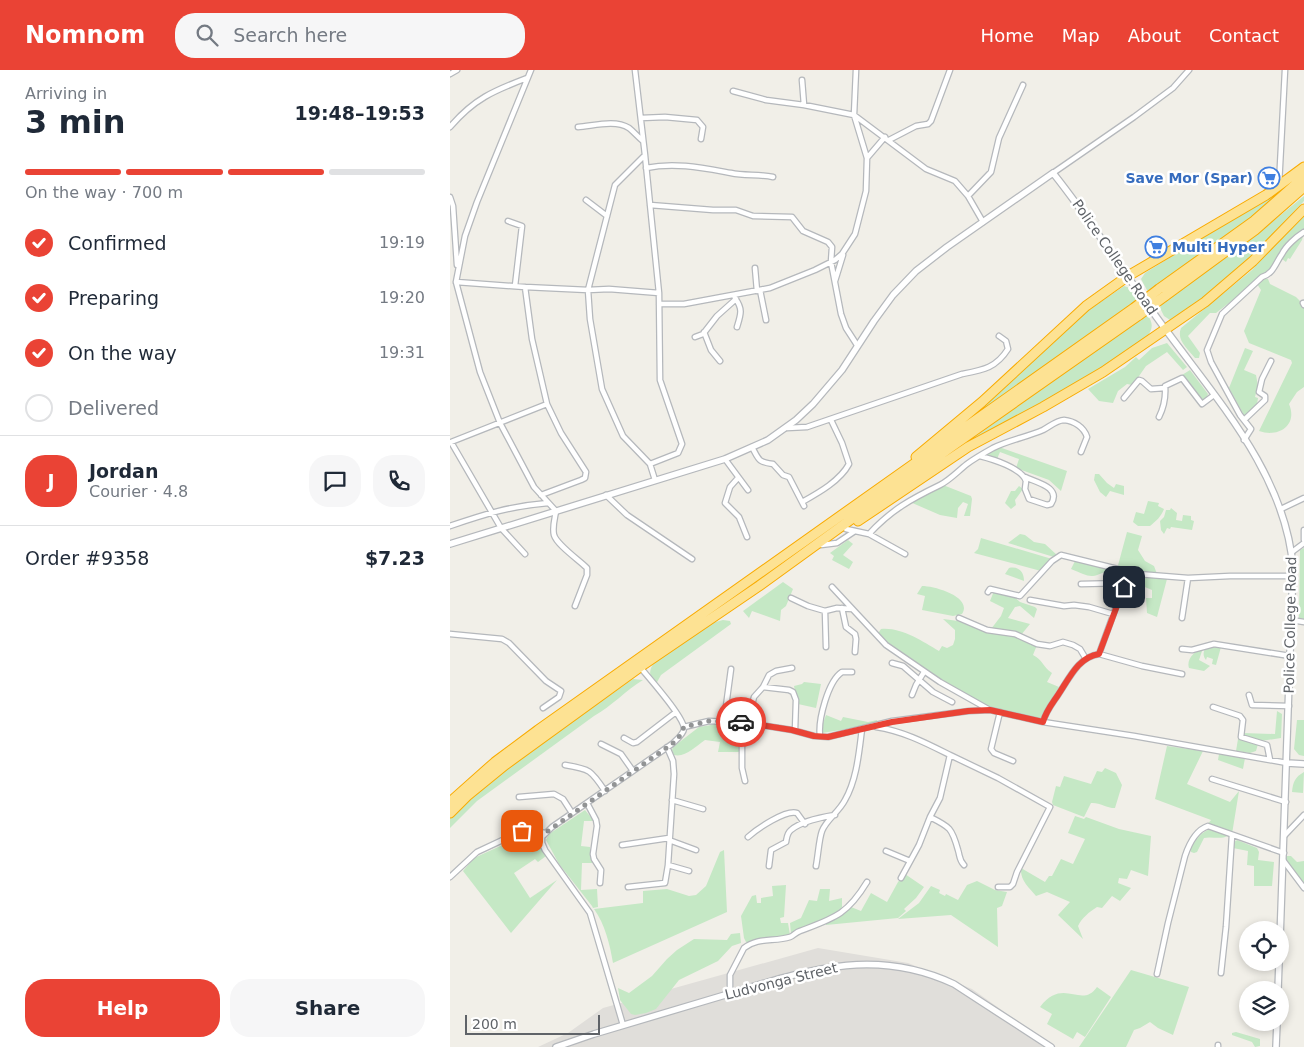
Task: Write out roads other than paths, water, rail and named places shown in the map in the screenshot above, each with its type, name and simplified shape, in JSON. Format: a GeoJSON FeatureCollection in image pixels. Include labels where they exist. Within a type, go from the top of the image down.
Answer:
{"type":"FeatureCollection","features":[{"type":"Feature","properties":{"kind":"highway"},"geometry":{"type":"LineString","coordinates":[[819,533],[982,402],[1086,306],[1128,276],[1279,186],[1304,167]]}},
{"type":"Feature","properties":{"kind":"highway"},"geometry":{"type":"LineString","coordinates":[[759,586],[1137,312],[1254,221],[1304,177]]}},
{"type":"Feature","properties":{"kind":"highway"},"geometry":{"type":"LineString","coordinates":[[1162,292],[1255,230],[1304,187]]}},
{"type":"Feature","properties":{"kind":"highway"},"geometry":{"type":"LineString","coordinates":[[450,813],[467,796],[505,765],[640,668],[759,586],[821,545],[850,530],[968,447],[1076,389],[1205,302],[1254,261],[1304,208]]}},
{"type":"Feature","properties":{"kind":"highway"},"geometry":{"type":"LineString","coordinates":[[450,802],[495,762],[538,730],[1137,312]]}},
{"type":"Feature","properties":{"kind":"street"},"geometry":{"type":"LineString","coordinates":[[450,74],[457,70]]}},
{"type":"Feature","properties":{"kind":"street"},"geometry":{"type":"LineString","coordinates":[[531,70],[477,202],[465,236],[456,282],[480,372],[500,423],[529,480],[556,511]]}},
{"type":"Feature","properties":{"kind":"street"},"geometry":{"type":"LineString","coordinates":[[635,70],[659,293],[660,380],[682,444],[678,453],[650,464]]}},
{"type":"Feature","properties":{"kind":"street"},"geometry":{"type":"LineString","coordinates":[[835,282],[844,251],[855,234],[866,191],[866,158],[854,115],[856,70]]}},
{"type":"Feature","properties":{"kind":"street"},"geometry":{"type":"LineString","coordinates":[[866,158],[887,139],[916,126],[928,124],[931,121],[950,70]]}},
{"type":"Feature","properties":{"kind":"street"},"geometry":{"type":"LineString","coordinates":[[450,544],[726,459],[787,428],[828,388],[893,295],[916,271],[1053,172],[1134,117],[1173,88],[1189,70]]}},
{"type":"Feature","properties":{"kind":"street"},"geometry":{"type":"LineString","coordinates":[[1279,186],[1285,70]]}},
{"type":"Feature","properties":{"kind":"street"},"geometry":{"type":"LineString","coordinates":[[450,127],[470,106],[480,99],[527,78]]}},
{"type":"Feature","properties":{"kind":"street"},"geometry":{"type":"LineString","coordinates":[[802,80],[804,105]]}},
{"type":"Feature","properties":{"kind":"street"},"geometry":{"type":"LineString","coordinates":[[968,196],[991,172],[999,138],[1023,85]]}},
{"type":"Feature","properties":{"kind":"street"},"geometry":{"type":"LineString","coordinates":[[734,91],[766,100],[854,115],[926,169],[955,182],[968,196],[983,222]]}},
{"type":"Feature","properties":{"kind":"street"},"geometry":{"type":"LineString","coordinates":[[641,118],[664,116],[696,120],[703,128],[701,139]]}},
{"type":"Feature","properties":{"kind":"street"},"geometry":{"type":"LineString","coordinates":[[578,127],[622,124],[643,141]]}},
{"type":"Feature","properties":{"kind":"street"},"geometry":{"type":"LineString","coordinates":[[645,155],[615,185],[588,290],[590,319],[602,388],[623,436],[650,464],[655,480]]}},
{"type":"Feature","properties":{"kind":"street"},"geometry":{"type":"LineString","coordinates":[[646,168],[671,165],[724,171],[732,174],[756,174],[773,177]]}},
{"type":"Feature","properties":{"kind":"street","name":"Police College Road"},"geometry":{"type":"LineString","coordinates":[[1053,172],[1075,200],[1165,330],[1214,395],[1244,440],[1272,488],[1281,509],[1292,552],[1293,576],[1281,921]]}},
{"type":"Feature","properties":{"kind":"street"},"geometry":{"type":"LineString","coordinates":[[450,197],[453,206],[458,271]]}},
{"type":"Feature","properties":{"kind":"street"},"geometry":{"type":"LineString","coordinates":[[586,200],[608,216]]}},
{"type":"Feature","properties":{"kind":"street"},"geometry":{"type":"LineString","coordinates":[[650,205],[736,210],[753,216],[789,216],[794,219],[803,231],[830,244],[832,251],[831,262],[841,314],[846,328],[857,345]]}},
{"type":"Feature","properties":{"kind":"street"},"geometry":{"type":"LineString","coordinates":[[508,221],[522,226],[515,286]]}},
{"type":"Feature","properties":{"kind":"street"},"geometry":{"type":"LineString","coordinates":[[1244,440],[1251,429],[1240,415],[1210,362],[1207,350],[1222,314],[1262,278],[1273,271],[1281,254],[1304,232]]}},
{"type":"Feature","properties":{"kind":"street"},"geometry":{"type":"LineString","coordinates":[[659,304],[684,304],[735,297],[759,291],[788,281],[831,262],[844,251]]}},
{"type":"Feature","properties":{"kind":"street"},"geometry":{"type":"LineString","coordinates":[[755,268],[766,320]]}},
{"type":"Feature","properties":{"kind":"street"},"geometry":{"type":"LineString","coordinates":[[456,282],[659,293]]}},
{"type":"Feature","properties":{"kind":"street"},"geometry":{"type":"LineString","coordinates":[[525,287],[532,339],[547,404],[561,433],[586,474],[581,480],[541,495]]}},
{"type":"Feature","properties":{"kind":"street"},"geometry":{"type":"LineString","coordinates":[[735,297],[740,305],[741,312],[737,327]]}},
{"type":"Feature","properties":{"kind":"street"},"geometry":{"type":"LineString","coordinates":[[695,338],[704,332],[735,297]]}},
{"type":"Feature","properties":{"kind":"street"},"geometry":{"type":"LineString","coordinates":[[704,332],[711,350],[720,361]]}},
{"type":"Feature","properties":{"kind":"street"},"geometry":{"type":"LineString","coordinates":[[787,428],[807,427],[831,420],[962,374],[987,369],[994,365],[1008,349],[1006,341],[998,336]]}},
{"type":"Feature","properties":{"kind":"street"},"geometry":{"type":"LineString","coordinates":[[1244,420],[1265,400],[1265,396],[1259,392],[1259,387],[1271,361]]}},
{"type":"Feature","properties":{"kind":"street"},"geometry":{"type":"LineString","coordinates":[[1159,417],[1163,409],[1165,386],[1182,378],[1202,404],[1214,395]]}},
{"type":"Feature","properties":{"kind":"street"},"geometry":{"type":"LineString","coordinates":[[1124,398],[1139,380],[1150,389],[1165,388]]}},
{"type":"Feature","properties":{"kind":"street"},"geometry":{"type":"LineString","coordinates":[[525,554],[501,528],[450,443],[547,404]]}},
{"type":"Feature","properties":{"kind":"street"},"geometry":{"type":"LineString","coordinates":[[752,447],[760,461],[764,464],[773,464],[783,475],[789,477],[803,504],[830,484],[849,464],[831,420]]}},
{"type":"Feature","properties":{"kind":"street"},"geometry":{"type":"LineString","coordinates":[[869,534],[896,509],[927,490],[941,484],[979,457],[1006,442],[1043,430],[1063,420],[1081,427],[1086,432],[1088,436],[1081,452]]}},
{"type":"Feature","properties":{"kind":"street"},"geometry":{"type":"LineString","coordinates":[[968,447],[979,457],[1004,465],[1025,477],[1041,482],[1047,486],[1053,496],[1053,501],[1046,505],[1029,499],[1024,485],[1025,477]]}},
{"type":"Feature","properties":{"kind":"street"},"geometry":{"type":"LineString","coordinates":[[726,459],[748,490]]}},
{"type":"Feature","properties":{"kind":"street"},"geometry":{"type":"LineString","coordinates":[[738,478],[730,487],[726,503],[739,517],[747,537]]}},
{"type":"Feature","properties":{"kind":"street"},"geometry":{"type":"LineString","coordinates":[[606,495],[627,514],[692,558]]}},
{"type":"Feature","properties":{"kind":"street"},"geometry":{"type":"LineString","coordinates":[[1281,509],[1304,498]]}},
{"type":"Feature","properties":{"kind":"street"},"geometry":{"type":"LineString","coordinates":[[450,526],[492,512],[519,506],[548,503]]}},
{"type":"Feature","properties":{"kind":"street"},"geometry":{"type":"LineString","coordinates":[[556,511],[555,537],[587,569],[587,574],[575,606]]}},
{"type":"Feature","properties":{"kind":"street"},"geometry":{"type":"LineString","coordinates":[[850,530],[869,534],[904,554]]}},
{"type":"Feature","properties":{"kind":"street"},"geometry":{"type":"LineString","coordinates":[[1292,552],[1304,542],[1304,530]]}},
{"type":"Feature","properties":{"kind":"street"},"geometry":{"type":"LineString","coordinates":[[988,592],[990,589],[1020,596],[1052,561],[1061,555],[1134,574],[1188,578],[1293,576]]}},
{"type":"Feature","properties":{"kind":"street"},"geometry":{"type":"LineString","coordinates":[[1099,654],[1126,583],[1134,574]]}},
{"type":"Feature","properties":{"kind":"street"},"geometry":{"type":"LineString","coordinates":[[1182,618],[1188,578]]}},
{"type":"Feature","properties":{"kind":"street"},"geometry":{"type":"LineString","coordinates":[[1081,584],[1126,583]]}},
{"type":"Feature","properties":{"kind":"street"},"geometry":{"type":"LineString","coordinates":[[832,587],[880,640],[924,672],[990,710]]}},
{"type":"Feature","properties":{"kind":"street"},"geometry":{"type":"LineString","coordinates":[[791,598],[825,611],[829,608],[852,609]]}},
{"type":"Feature","properties":{"kind":"street"},"geometry":{"type":"LineString","coordinates":[[1030,600],[1064,606],[1089,606],[1113,614]]}},
{"type":"Feature","properties":{"kind":"street"},"geometry":{"type":"LineString","coordinates":[[842,608],[846,627],[854,634],[856,639],[855,652]]}},
{"type":"Feature","properties":{"kind":"street"},"geometry":{"type":"LineString","coordinates":[[825,611],[826,647]]}},
{"type":"Feature","properties":{"kind":"street"},"geometry":{"type":"LineString","coordinates":[[959,618],[987,630],[1015,634],[1037,644],[1050,646],[1063,642],[1080,649],[1086,659]]}},
{"type":"Feature","properties":{"kind":"street"},"geometry":{"type":"LineString","coordinates":[[1292,620],[1304,622]]}},
{"type":"Feature","properties":{"kind":"street"},"geometry":{"type":"LineString","coordinates":[[450,634],[497,637],[509,643],[546,681],[561,691],[559,697],[543,708]]}},
{"type":"Feature","properties":{"kind":"street"},"geometry":{"type":"LineString","coordinates":[[1182,649],[1192,650],[1214,644],[1290,656]]}},
{"type":"Feature","properties":{"kind":"street"},"geometry":{"type":"LineString","coordinates":[[1043,722],[1046,712],[1068,677],[1086,659],[1093,655],[1099,654],[1142,666],[1182,674]]}},
{"type":"Feature","properties":{"kind":"street"},"geometry":{"type":"LineString","coordinates":[[892,663],[903,666],[933,692],[952,702]]}},
{"type":"Feature","properties":{"kind":"street"},"geometry":{"type":"LineString","coordinates":[[640,668],[676,712],[684,727]]}},
{"type":"Feature","properties":{"kind":"street"},"geometry":{"type":"LineString","coordinates":[[745,781],[742,768],[742,746],[754,697],[763,687],[769,675],[776,671],[792,668]]}},
{"type":"Feature","properties":{"kind":"street"},"geometry":{"type":"LineString","coordinates":[[724,722],[731,669]]}},
{"type":"Feature","properties":{"kind":"street"},"geometry":{"type":"LineString","coordinates":[[820,736],[819,725],[835,678],[842,672],[852,672]]}},
{"type":"Feature","properties":{"kind":"street"},"geometry":{"type":"LineString","coordinates":[[912,695],[924,672]]}},
{"type":"Feature","properties":{"kind":"street"},"geometry":{"type":"LineString","coordinates":[[763,687],[793,692],[796,700],[795,731]]}},
{"type":"Feature","properties":{"kind":"street"},"geometry":{"type":"LineString","coordinates":[[1248,695],[1252,705],[1289,706]]}},
{"type":"Feature","properties":{"kind":"street"},"geometry":{"type":"LineString","coordinates":[[1213,707],[1242,718],[1241,737],[1267,744],[1270,760]]}},
{"type":"Feature","properties":{"kind":"street"},"geometry":{"type":"LineString","coordinates":[[623,1025],[590,913],[545,850],[542,837],[572,813],[667,747],[679,737],[684,727],[709,721],[748,723],[828,737],[898,720],[990,710],[1043,722],[1287,763],[1304,764]]}},
{"type":"Feature","properties":{"kind":"street"},"geometry":{"type":"LineString","coordinates":[[624,738],[633,743],[637,742],[676,712]]}},
{"type":"Feature","properties":{"kind":"street"},"geometry":{"type":"LineString","coordinates":[[1000,712],[991,749],[994,753],[1013,761]]}},
{"type":"Feature","properties":{"kind":"street"},"geometry":{"type":"LineString","coordinates":[[875,726],[895,730],[916,738],[1050,807],[1017,872],[1014,884],[1010,887],[998,887]]}},
{"type":"Feature","properties":{"kind":"street"},"geometry":{"type":"LineString","coordinates":[[816,866],[820,834],[845,800],[851,785],[858,757],[862,728]]}},
{"type":"Feature","properties":{"kind":"street"},"geometry":{"type":"LineString","coordinates":[[601,744],[621,754],[632,771]]}},
{"type":"Feature","properties":{"kind":"street"},"geometry":{"type":"LineString","coordinates":[[628,887],[665,883],[668,865],[674,774],[667,747]]}},
{"type":"Feature","properties":{"kind":"street"},"geometry":{"type":"LineString","coordinates":[[902,878],[940,798],[950,755]]}},
{"type":"Feature","properties":{"kind":"street"},"geometry":{"type":"LineString","coordinates":[[565,765],[585,768],[595,776],[604,791]]}},
{"type":"Feature","properties":{"kind":"street"},"geometry":{"type":"LineString","coordinates":[[1212,779],[1286,802]]}},
{"type":"Feature","properties":{"kind":"street"},"geometry":{"type":"LineString","coordinates":[[518,797],[554,794],[562,799],[572,813]]}},
{"type":"Feature","properties":{"kind":"street"},"geometry":{"type":"LineString","coordinates":[[672,800],[703,809]]}},
{"type":"Feature","properties":{"kind":"street"},"geometry":{"type":"LineString","coordinates":[[586,803],[596,820],[597,826],[593,854],[594,860],[601,870],[600,883]]}},
{"type":"Feature","properties":{"kind":"street"},"geometry":{"type":"LineString","coordinates":[[748,837],[765,824],[790,812],[797,812],[805,824]]}},
{"type":"Feature","properties":{"kind":"street"},"geometry":{"type":"LineString","coordinates":[[769,866],[771,850],[786,842],[791,830],[835,815]]}},
{"type":"Feature","properties":{"kind":"street"},"geometry":{"type":"LineString","coordinates":[[1284,836],[1304,815]]}},
{"type":"Feature","properties":{"kind":"street"},"geometry":{"type":"LineString","coordinates":[[930,817],[948,826],[954,835],[959,858],[964,865]]}},
{"type":"Feature","properties":{"kind":"street"},"geometry":{"type":"LineString","coordinates":[[1157,974],[1188,846],[1205,827],[1208,826],[1284,853]]}},
{"type":"Feature","properties":{"kind":"street"},"geometry":{"type":"LineString","coordinates":[[450,877],[477,852],[522,831],[529,830],[545,833]]}},
{"type":"Feature","properties":{"kind":"street"},"geometry":{"type":"LineString","coordinates":[[1221,973],[1232,835]]}},
{"type":"Feature","properties":{"kind":"street"},"geometry":{"type":"LineString","coordinates":[[622,844],[669,839],[696,850]]}},
{"type":"Feature","properties":{"kind":"street"},"geometry":{"type":"LineString","coordinates":[[886,851],[910,861]]}},
{"type":"Feature","properties":{"kind":"street"},"geometry":{"type":"LineString","coordinates":[[1283,860],[1304,888]]}},
{"type":"Feature","properties":{"kind":"street"},"geometry":{"type":"LineString","coordinates":[[668,865],[690,871]]}},
{"type":"Feature","properties":{"kind":"street"},"geometry":{"type":"LineString","coordinates":[[730,994],[730,975],[744,948],[763,940],[791,937],[800,931],[838,916],[856,901],[867,882]]}},
{"type":"Feature","properties":{"kind":"street","name":"Ludvonga Street"},"geometry":{"type":"LineString","coordinates":[[556,1047],[623,1025],[826,967],[872,964],[917,970],[939,977],[954,984],[1051,1047]]}},
{"type":"Feature","properties":{"kind":"street"},"geometry":{"type":"LineString","coordinates":[[1276,1031],[1276,1047]]}},
{"type":"Feature","properties":{"kind":"place","name":"Save Mor (Spar)"},"geometry":{"type":"Point","coordinates":[1269,178]}},
{"type":"Feature","properties":{"kind":"place","name":"Multi Hyper"},"geometry":{"type":"Point","coordinates":[1156,247]}}]}
